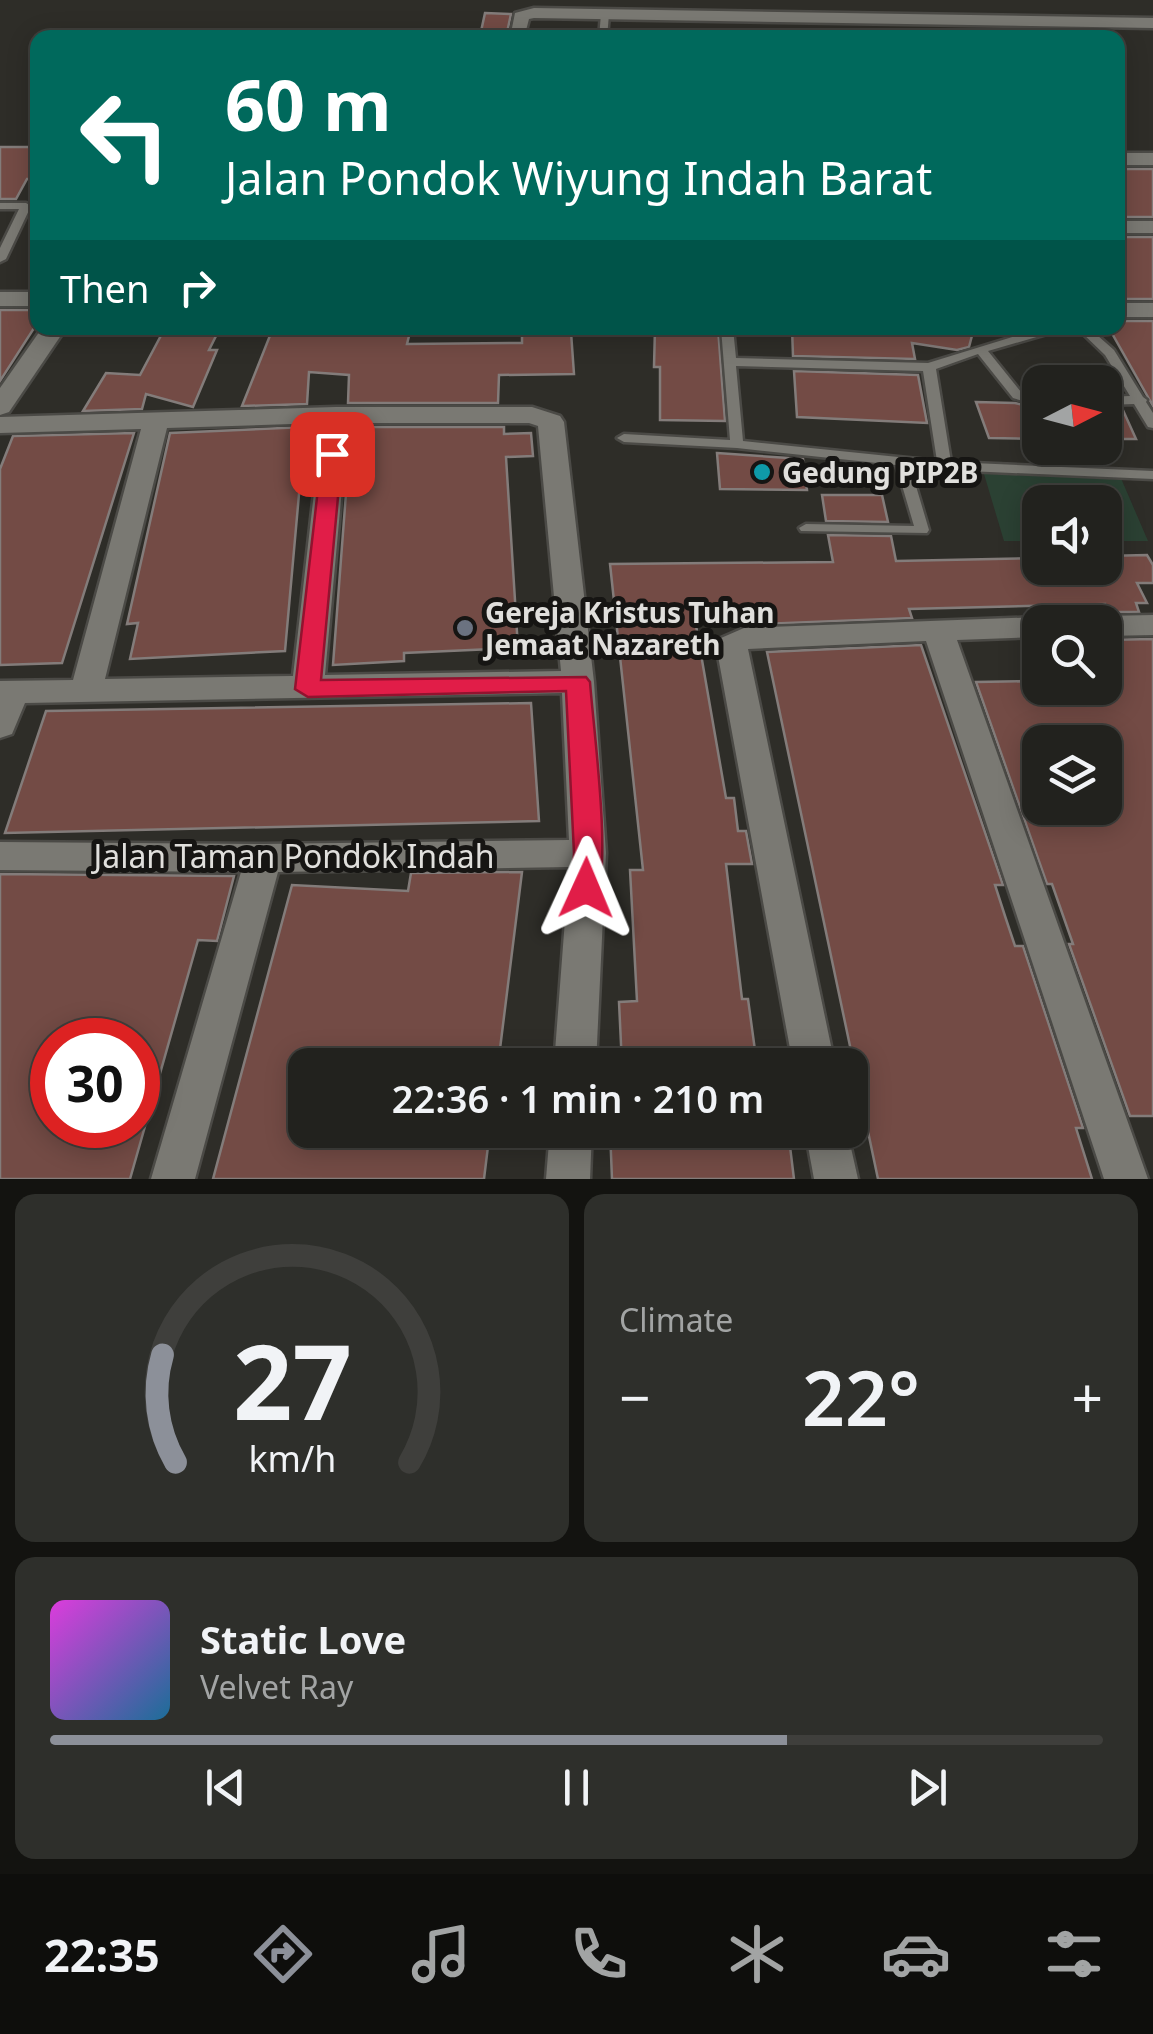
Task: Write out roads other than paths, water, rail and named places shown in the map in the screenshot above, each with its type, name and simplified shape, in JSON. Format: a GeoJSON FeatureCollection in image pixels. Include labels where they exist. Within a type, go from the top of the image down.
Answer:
{"type":"FeatureCollection","features":[{"type":"Feature","properties":{"kind":"street"},"geometry":{"type":"LineString","coordinates":[[518,30],[521,16],[526,14],[1153,23]]}},
{"type":"Feature","properties":{"kind":"street"},"geometry":{"type":"LineString","coordinates":[[1125,159],[1153,159]]}},
{"type":"Feature","properties":{"kind":"street"},"geometry":{"type":"LineString","coordinates":[[1125,227],[1153,227]]}},
{"type":"Feature","properties":{"kind":"street"},"geometry":{"type":"LineString","coordinates":[[0,299],[30,299]]}},
{"type":"Feature","properties":{"kind":"street"},"geometry":{"type":"LineString","coordinates":[[1125,310],[1153,310]]}},
{"type":"Feature","properties":{"kind":"street"},"geometry":{"type":"LineString","coordinates":[[0,407],[49,335]]}},
{"type":"Feature","properties":{"kind":"street"},"geometry":{"type":"LineString","coordinates":[[308,689],[336,416]]}},
{"type":"Feature","properties":{"kind":"street"},"geometry":{"type":"LineString","coordinates":[[0,425],[336,416],[532,416],[546,419],[554,427],[578,682],[588,853],[576,1048]]}},
{"type":"Feature","properties":{"kind":"street"},"geometry":{"type":"LineString","coordinates":[[86,691],[156,420]]}},
{"type":"Feature","properties":{"kind":"street"},"geometry":{"type":"LineString","coordinates":[[1122,626],[1153,625]]}},
{"type":"Feature","properties":{"kind":"street"},"geometry":{"type":"LineString","coordinates":[[811,1048],[732,645],[744,638],[1022,626]]}},
{"type":"Feature","properties":{"kind":"street"},"geometry":{"type":"LineString","coordinates":[[936,628],[1126,1179]]}},
{"type":"Feature","properties":{"kind":"street"},"geometry":{"type":"LineString","coordinates":[[0,726],[6,692],[578,682]]}},
{"type":"Feature","properties":{"kind":"street","name":"Jalan Taman Pondok Indah"},"geometry":{"type":"LineString","coordinates":[[0,856],[262,858],[588,853]]}},
{"type":"Feature","properties":{"kind":"street"},"geometry":{"type":"LineString","coordinates":[[173,1179],[262,858]]}},
{"type":"Feature","properties":{"kind":"street"},"geometry":{"type":"LineString","coordinates":[[568,1179],[570,1148]]}},
{"type":"Feature","properties":{"kind":"street"},"geometry":{"type":"LineString","coordinates":[[830,1148],[836,1179]]}},
{"type":"Feature","properties":{"kind":"lane"},"geometry":{"type":"LineString","coordinates":[[604,30],[605,14]]}},
{"type":"Feature","properties":{"kind":"lane"},"geometry":{"type":"LineString","coordinates":[[0,206],[26,206],[0,260]]}},
{"type":"Feature","properties":{"kind":"lane"},"geometry":{"type":"LineString","coordinates":[[728,335],[737,444]]}},
{"type":"Feature","properties":{"kind":"lane"},"geometry":{"type":"LineString","coordinates":[[730,362],[928,367],[1029,335]]}},
{"type":"Feature","properties":{"kind":"lane"},"geometry":{"type":"LineString","coordinates":[[1093,335],[1141,400],[1153,424]]}},
{"type":"Feature","properties":{"kind":"lane"},"geometry":{"type":"LineString","coordinates":[[980,349],[1022,397]]}},
{"type":"Feature","properties":{"kind":"lane"},"geometry":{"type":"LineString","coordinates":[[928,367],[945,466]]}},
{"type":"Feature","properties":{"kind":"lane"},"geometry":{"type":"LineString","coordinates":[[1122,401],[1141,400]]}},
{"type":"Feature","properties":{"kind":"lane"},"geometry":{"type":"LineString","coordinates":[[624,438],[737,444],[902,463],[1153,475]]}},
{"type":"Feature","properties":{"kind":"lane"},"geometry":{"type":"LineString","coordinates":[[806,528],[922,530],[902,463]]}},
{"type":"Feature","properties":{"kind":"place","name":"Gedung PIP2B"},"geometry":{"type":"Point","coordinates":[762,472]}},
{"type":"Feature","properties":{"kind":"place","name":"Gereja Kristus Tuhan Jemaat Nazareth"},"geometry":{"type":"Point","coordinates":[465,628]}}]}
